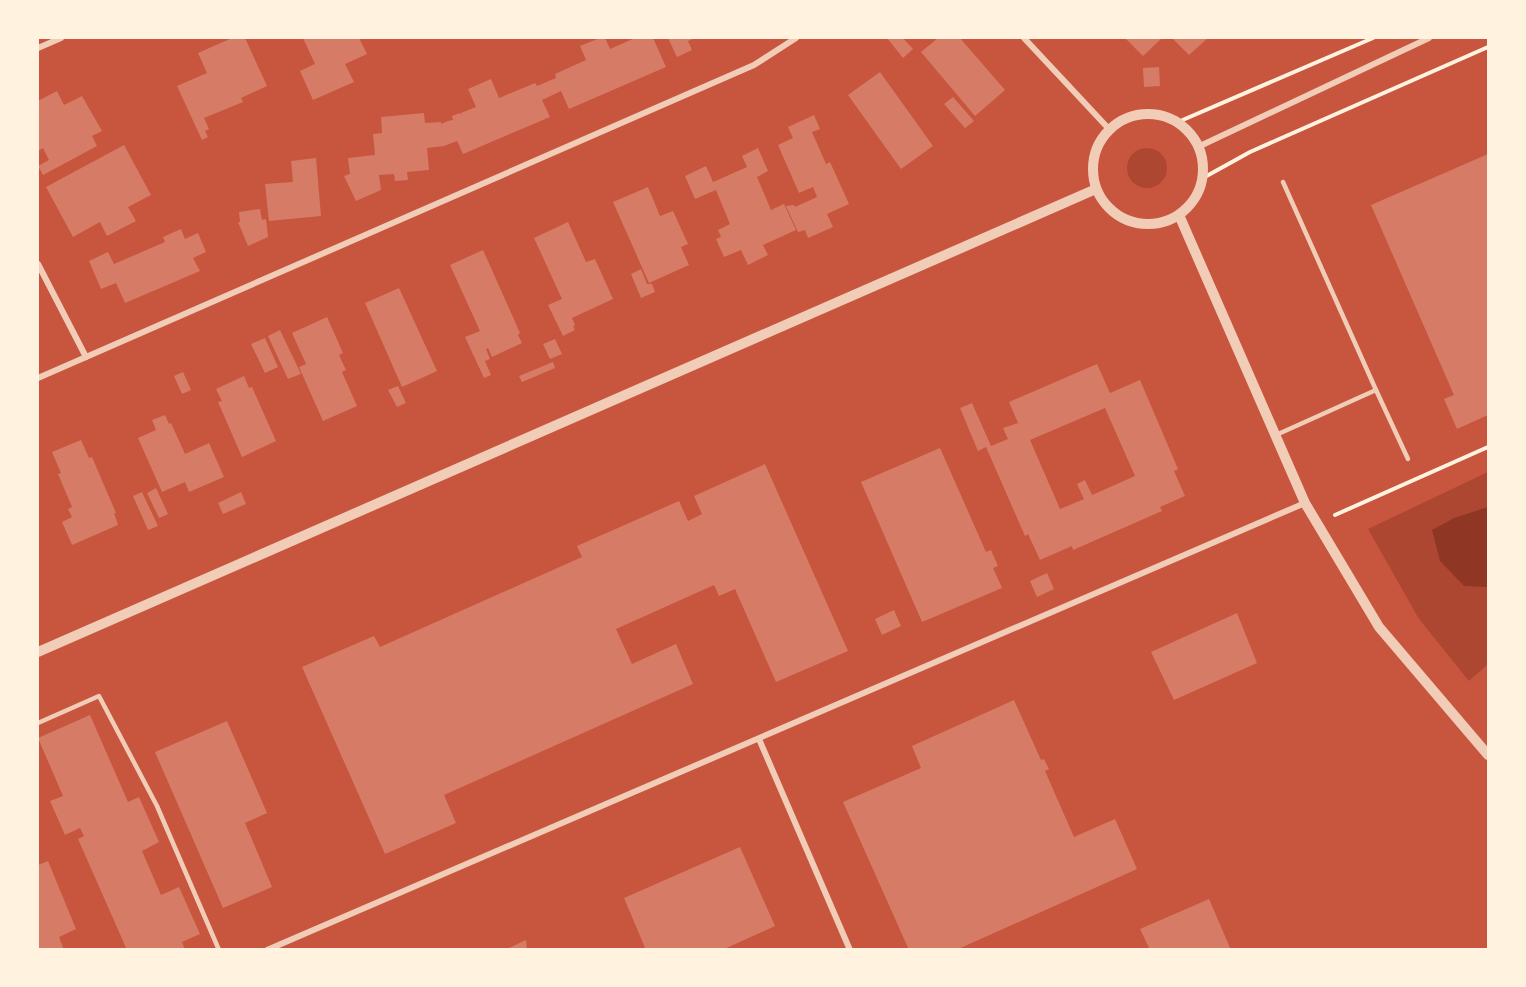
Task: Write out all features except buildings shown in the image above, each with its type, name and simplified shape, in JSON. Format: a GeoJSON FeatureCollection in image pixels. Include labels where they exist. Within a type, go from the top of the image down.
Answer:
{"type":"FeatureCollection","features":[{"type":"Feature","properties":{"kind":"street"},"geometry":{"type":"LineString","coordinates":[[38,48],[61,38]]}},
{"type":"Feature","properties":{"kind":"street"},"geometry":{"type":"LineString","coordinates":[[38,378],[754,65],[796,38]]}},
{"type":"Feature","properties":{"kind":"street"},"geometry":{"type":"LineString","coordinates":[[1024,38],[1109,129]]}},
{"type":"Feature","properties":{"kind":"street"},"geometry":{"type":"LineString","coordinates":[[1200,146],[1429,38]]}},
{"type":"Feature","properties":{"kind":"street"},"geometry":{"type":"LineString","coordinates":[[1152,113],[1171,117],[1178,122],[1186,127],[1200,146],[1203,158],[1203,178],[1197,197],[1179,215],[1164,222],[1149,225],[1134,223],[1122,218],[1106,206],[1096,189],[1092,168],[1096,149],[1109,129],[1129,116],[1152,113]]}},
{"type":"Feature","properties":{"kind":"street"},"geometry":{"type":"LineString","coordinates":[[38,652],[1096,189]]}},
{"type":"Feature","properties":{"kind":"street"},"geometry":{"type":"LineString","coordinates":[[1179,215],[1305,503],[1379,627],[1488,755]]}},
{"type":"Feature","properties":{"kind":"street"},"geometry":{"type":"LineString","coordinates":[[38,264],[86,357]]}},
{"type":"Feature","properties":{"kind":"street"},"geometry":{"type":"LineString","coordinates":[[267,950],[1305,503]]}},
{"type":"Feature","properties":{"kind":"street"},"geometry":{"type":"LineString","coordinates":[[759,738],[850,950]]}},
{"type":"Feature","properties":{"kind":"lane"},"geometry":{"type":"LineString","coordinates":[[1283,182],[1408,459]]}},
{"type":"Feature","properties":{"kind":"lane"},"geometry":{"type":"LineString","coordinates":[[1275,435],[1377,390]]}},
{"type":"Feature","properties":{"kind":"lane"},"geometry":{"type":"LineString","coordinates":[[38,723],[99,696],[157,806],[219,950]]}},
{"type":"Feature","properties":{"kind":"path"},"geometry":{"type":"LineString","coordinates":[[1178,122],[1373,38]]}},
{"type":"Feature","properties":{"kind":"path"},"geometry":{"type":"LineString","coordinates":[[1203,178],[1250,152],[1488,47]]}},
{"type":"Feature","properties":{"kind":"path"},"geometry":{"type":"LineString","coordinates":[[1317,523],[1488,447]]}},
{"type":"Feature","properties":{"kind":"shaded area"},"geometry":{"type":"Polygon","coordinates":[[[1147,148],[1155,149],[1161,154],[1166,160],[1166,176],[1161,182],[1155,187],[1147,188],[1139,187],[1133,182],[1128,176],[1127,168],[1128,160],[1133,154],[1139,149],[1147,148]]]}},
{"type":"Feature","properties":{"kind":"shaded area"},"geometry":{"type":"Polygon","coordinates":[[[1488,472],[1488,664],[1469,681],[1419,619],[1368,529],[1488,472]]]}},
{"type":"Feature","properties":{"kind":"shaded area"},"geometry":{"type":"Polygon","coordinates":[[[1488,507],[1488,587],[1464,586],[1440,561],[1432,530],[1454,518],[1488,507]]]}}]}
